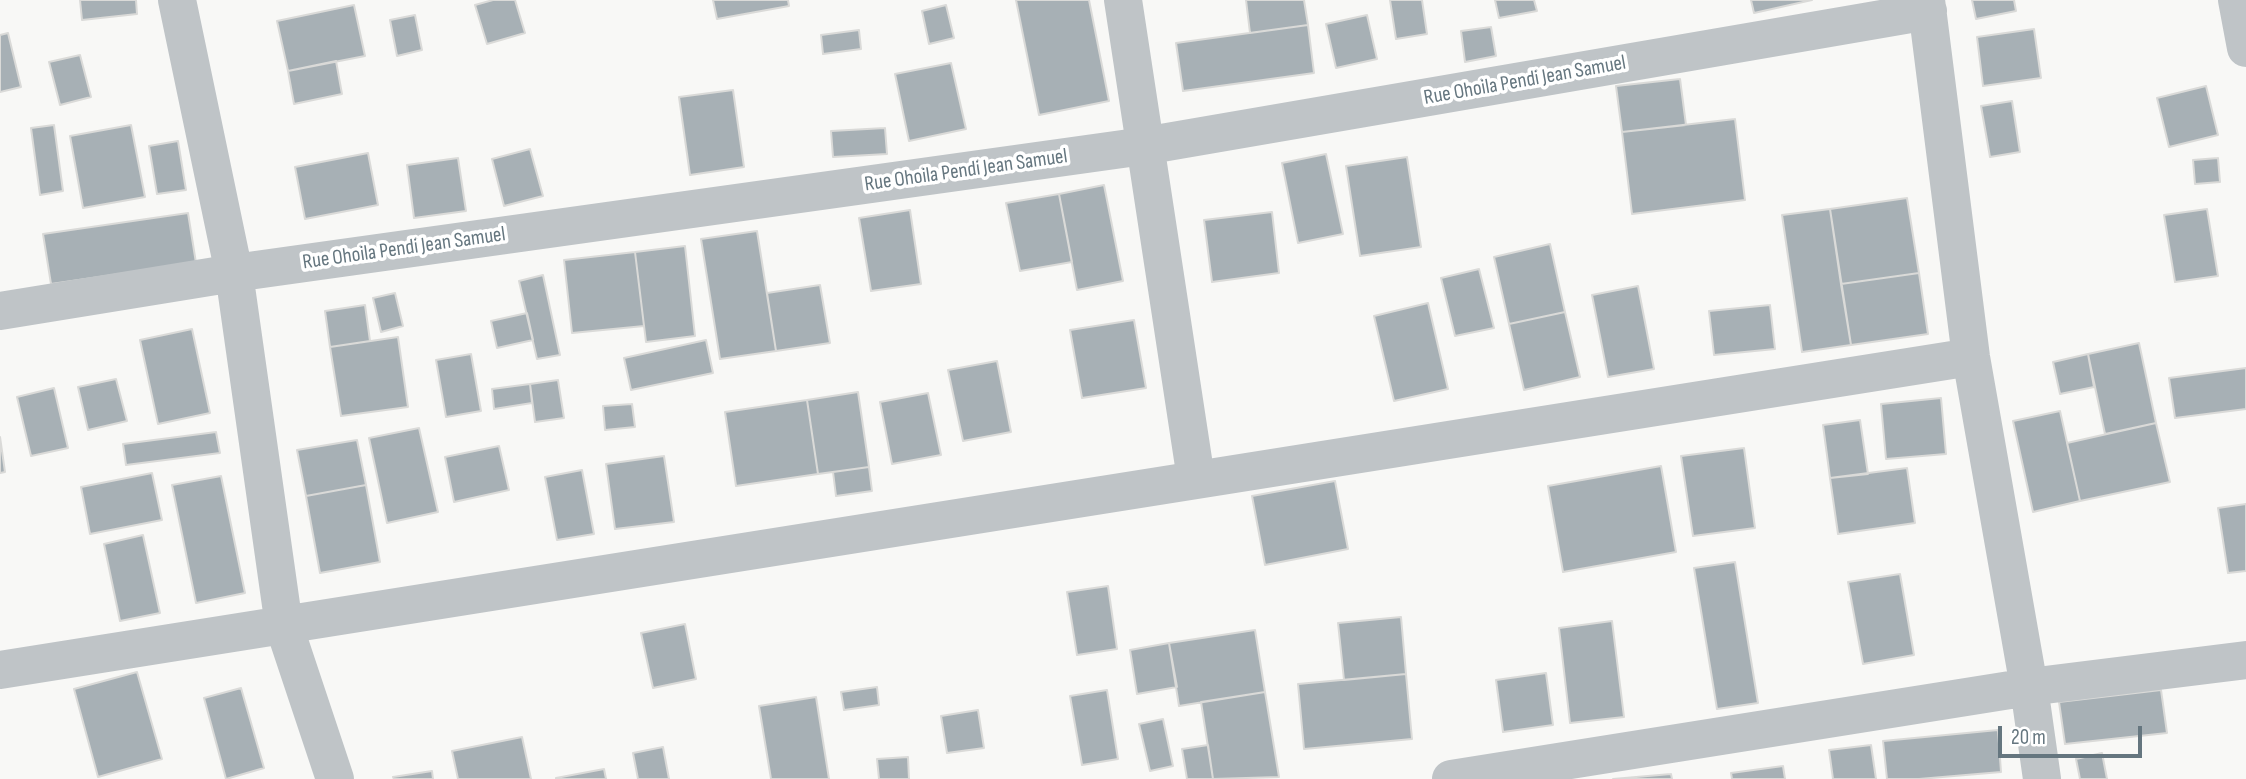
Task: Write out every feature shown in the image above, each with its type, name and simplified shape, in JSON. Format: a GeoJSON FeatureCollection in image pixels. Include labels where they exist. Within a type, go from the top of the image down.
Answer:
{"type":"FeatureCollection","features":[{"type":"Feature","properties":{"kind":"street"},"geometry":{"type":"LineString","coordinates":[[177,0],[234,273],[284,626],[335,779]]}},
{"type":"Feature","properties":{"kind":"street"},"geometry":{"type":"LineString","coordinates":[[1123,0],[1196,479]]}},
{"type":"Feature","properties":{"kind":"street"},"geometry":{"type":"LineString","coordinates":[[2237,0],[2246,48]]}},
{"type":"Feature","properties":{"kind":"street"},"geometry":{"type":"LineString","coordinates":[[1927,6],[1971,357],[2029,687],[2042,779]]}},
{"type":"Feature","properties":{"kind":"street","name":"Rue Ohoila Pendi Jean Samuel"},"geometry":{"type":"LineString","coordinates":[[0,311],[234,273],[1144,146],[1927,6]]}},
{"type":"Feature","properties":{"kind":"street"},"geometry":{"type":"LineString","coordinates":[[0,670],[1971,357]]}},
{"type":"Feature","properties":{"kind":"street"},"geometry":{"type":"LineString","coordinates":[[1451,779],[2029,687],[2246,660]]}},
{"type":"Feature","properties":{"kind":"building"},"geometry":{"type":"Polygon","coordinates":[[[80,0],[136,0],[137,14],[82,20],[80,0]]]}},
{"type":"Feature","properties":{"kind":"building"},"geometry":{"type":"Polygon","coordinates":[[[493,0],[515,0],[525,33],[487,44],[475,5],[493,0]]]}},
{"type":"Feature","properties":{"kind":"building"},"geometry":{"type":"Polygon","coordinates":[[[713,0],[788,0],[789,6],[717,19],[713,0]]]}},
{"type":"Feature","properties":{"kind":"building"},"geometry":{"type":"Polygon","coordinates":[[[1016,0],[1089,0],[1109,101],[1039,115],[1016,0]]]}},
{"type":"Feature","properties":{"kind":"building"},"geometry":{"type":"Polygon","coordinates":[[[1246,0],[1304,0],[1308,25],[1250,33],[1246,0]]]}},
{"type":"Feature","properties":{"kind":"building"},"geometry":{"type":"Polygon","coordinates":[[[1390,0],[1422,0],[1427,34],[1396,39],[1390,0]]]}},
{"type":"Feature","properties":{"kind":"building"},"geometry":{"type":"Polygon","coordinates":[[[1495,0],[1534,0],[1537,11],[1499,18],[1495,0]]]}},
{"type":"Feature","properties":{"kind":"building"},"geometry":{"type":"Polygon","coordinates":[[[1751,0],[1812,0],[1754,13],[1751,0]]]}},
{"type":"Feature","properties":{"kind":"building"},"geometry":{"type":"Polygon","coordinates":[[[1972,0],[2014,0],[2016,11],[1976,19],[1972,0]]]}},
{"type":"Feature","properties":{"kind":"building"},"geometry":{"type":"Polygon","coordinates":[[[354,5],[365,56],[288,71],[277,21],[354,5]]]}},
{"type":"Feature","properties":{"kind":"building"},"geometry":{"type":"Polygon","coordinates":[[[946,5],[954,38],[929,44],[922,11],[946,5]]]}},
{"type":"Feature","properties":{"kind":"building"},"geometry":{"type":"Polygon","coordinates":[[[415,15],[422,50],[397,56],[390,20],[415,15]]]}},
{"type":"Feature","properties":{"kind":"building"},"geometry":{"type":"Polygon","coordinates":[[[1367,15],[1377,59],[1336,68],[1326,24],[1367,15]]]}},
{"type":"Feature","properties":{"kind":"building"},"geometry":{"type":"Polygon","coordinates":[[[1308,25],[1314,73],[1183,91],[1176,43],[1308,25]]]}},
{"type":"Feature","properties":{"kind":"building"},"geometry":{"type":"Polygon","coordinates":[[[1491,27],[1496,56],[1465,62],[1461,31],[1491,27]]]}},
{"type":"Feature","properties":{"kind":"building"},"geometry":{"type":"Polygon","coordinates":[[[2034,29],[2041,78],[1983,86],[1977,37],[2034,29]]]}},
{"type":"Feature","properties":{"kind":"building"},"geometry":{"type":"Polygon","coordinates":[[[859,30],[861,49],[823,54],[821,35],[859,30]]]}},
{"type":"Feature","properties":{"kind":"building"},"geometry":{"type":"Polygon","coordinates":[[[8,33],[21,87],[0,92],[0,35],[8,33]]]}},
{"type":"Feature","properties":{"kind":"building"},"geometry":{"type":"Polygon","coordinates":[[[80,55],[91,97],[60,105],[49,62],[80,55]]]}},
{"type":"Feature","properties":{"kind":"building"},"geometry":{"type":"Polygon","coordinates":[[[336,61],[342,94],[294,104],[288,71],[336,61]]]}},
{"type":"Feature","properties":{"kind":"building"},"geometry":{"type":"Polygon","coordinates":[[[951,63],[966,129],[909,141],[895,74],[951,63]]]}},
{"type":"Feature","properties":{"kind":"building"},"geometry":{"type":"Polygon","coordinates":[[[1680,79],[1686,125],[1622,132],[1616,86],[1680,79]]]}},
{"type":"Feature","properties":{"kind":"building"},"geometry":{"type":"Polygon","coordinates":[[[2206,86],[2218,135],[2169,147],[2157,98],[2206,86]]]}},
{"type":"Feature","properties":{"kind":"building"},"geometry":{"type":"Polygon","coordinates":[[[733,90],[744,167],[690,175],[679,97],[733,90]]]}},
{"type":"Feature","properties":{"kind":"building"},"geometry":{"type":"Polygon","coordinates":[[[2012,101],[2020,152],[1990,157],[1981,106],[2012,101]]]}},
{"type":"Feature","properties":{"kind":"building"},"geometry":{"type":"Polygon","coordinates":[[[1735,119],[1745,200],[1632,214],[1622,132],[1735,119]]]}},
{"type":"Feature","properties":{"kind":"building"},"geometry":{"type":"Polygon","coordinates":[[[54,125],[63,191],[40,195],[31,128],[54,125]]]}},
{"type":"Feature","properties":{"kind":"building"},"geometry":{"type":"Polygon","coordinates":[[[131,125],[145,197],[83,208],[70,136],[131,125]]]}},
{"type":"Feature","properties":{"kind":"building"},"geometry":{"type":"Polygon","coordinates":[[[885,128],[887,154],[833,157],[831,131],[885,128]]]}},
{"type":"Feature","properties":{"kind":"building"},"geometry":{"type":"Polygon","coordinates":[[[178,141],[186,190],[157,194],[149,146],[178,141]]]}},
{"type":"Feature","properties":{"kind":"building"},"geometry":{"type":"Polygon","coordinates":[[[530,149],[543,196],[504,206],[492,159],[530,149]]]}},
{"type":"Feature","properties":{"kind":"building"},"geometry":{"type":"Polygon","coordinates":[[[368,153],[378,205],[305,219],[295,167],[368,153]]]}},
{"type":"Feature","properties":{"kind":"building"},"geometry":{"type":"Polygon","coordinates":[[[1326,154],[1343,234],[1298,243],[1282,163],[1326,154]]]}},
{"type":"Feature","properties":{"kind":"building"},"geometry":{"type":"Polygon","coordinates":[[[1407,157],[1421,247],[1360,256],[1346,166],[1407,157]]]}},
{"type":"Feature","properties":{"kind":"building"},"geometry":{"type":"Polygon","coordinates":[[[458,158],[466,211],[414,218],[407,165],[458,158]]]}},
{"type":"Feature","properties":{"kind":"building"},"geometry":{"type":"Polygon","coordinates":[[[2218,158],[2220,182],[2195,184],[2193,160],[2218,158]]]}},
{"type":"Feature","properties":{"kind":"building"},"geometry":{"type":"Polygon","coordinates":[[[1104,185],[1123,281],[1077,290],[1059,194],[1104,185]]]}},
{"type":"Feature","properties":{"kind":"building"},"geometry":{"type":"Polygon","coordinates":[[[1059,194],[1072,262],[1020,271],[1006,203],[1059,194]]]}},
{"type":"Feature","properties":{"kind":"building"},"geometry":{"type":"Polygon","coordinates":[[[1907,198],[1919,273],[1841,284],[1830,209],[1907,198]]]}},
{"type":"Feature","properties":{"kind":"building"},"geometry":{"type":"Polygon","coordinates":[[[1830,209],[1851,345],[1802,352],[1782,215],[1830,209]]]}},
{"type":"Feature","properties":{"kind":"building"},"geometry":{"type":"Polygon","coordinates":[[[2207,209],[2218,276],[2175,282],[2164,215],[2207,209]]]}},
{"type":"Feature","properties":{"kind":"building"},"geometry":{"type":"Polygon","coordinates":[[[910,210],[921,284],[871,291],[859,218],[910,210]]]}},
{"type":"Feature","properties":{"kind":"building"},"geometry":{"type":"Polygon","coordinates":[[[1272,212],[1279,273],[1212,282],[1204,220],[1272,212]]]}},
{"type":"Feature","properties":{"kind":"building"},"geometry":{"type":"Polygon","coordinates":[[[188,213],[196,263],[51,284],[43,234],[188,213]]]}},
{"type":"Feature","properties":{"kind":"building"},"geometry":{"type":"Polygon","coordinates":[[[757,231],[776,351],[720,359],[701,239],[757,231]]]}},
{"type":"Feature","properties":{"kind":"building"},"geometry":{"type":"Polygon","coordinates":[[[1550,244],[1565,312],[1509,324],[1494,257],[1550,244]]]}},
{"type":"Feature","properties":{"kind":"building"},"geometry":{"type":"Polygon","coordinates":[[[685,246],[695,336],[646,342],[635,252],[685,246]]]}},
{"type":"Feature","properties":{"kind":"building"},"geometry":{"type":"Polygon","coordinates":[[[635,252],[644,326],[572,333],[564,260],[635,252]]]}},
{"type":"Feature","properties":{"kind":"building"},"geometry":{"type":"Polygon","coordinates":[[[1479,269],[1494,328],[1455,336],[1441,278],[1479,269]]]}},
{"type":"Feature","properties":{"kind":"building"},"geometry":{"type":"Polygon","coordinates":[[[1919,273],[1928,334],[1851,345],[1841,284],[1919,273]]]}},
{"type":"Feature","properties":{"kind":"building"},"geometry":{"type":"Polygon","coordinates":[[[543,275],[560,355],[537,359],[519,281],[543,275]]]}},
{"type":"Feature","properties":{"kind":"building"},"geometry":{"type":"Polygon","coordinates":[[[820,285],[830,343],[776,351],[767,293],[820,285]]]}},
{"type":"Feature","properties":{"kind":"building"},"geometry":{"type":"Polygon","coordinates":[[[1638,286],[1654,369],[1608,377],[1592,295],[1638,286]]]}},
{"type":"Feature","properties":{"kind":"building"},"geometry":{"type":"Polygon","coordinates":[[[395,293],[403,326],[381,332],[373,298],[395,293]]]}},
{"type":"Feature","properties":{"kind":"building"},"geometry":{"type":"Polygon","coordinates":[[[1428,303],[1448,389],[1394,401],[1374,316],[1428,303]]]}},
{"type":"Feature","properties":{"kind":"building"},"geometry":{"type":"Polygon","coordinates":[[[365,305],[370,341],[330,347],[325,311],[365,305]]]}},
{"type":"Feature","properties":{"kind":"building"},"geometry":{"type":"Polygon","coordinates":[[[1770,305],[1775,349],[1714,355],[1709,311],[1770,305]]]}},
{"type":"Feature","properties":{"kind":"building"},"geometry":{"type":"Polygon","coordinates":[[[1565,312],[1580,377],[1524,390],[1509,324],[1565,312]]]}},
{"type":"Feature","properties":{"kind":"building"},"geometry":{"type":"Polygon","coordinates":[[[527,313],[533,340],[497,348],[491,321],[527,313]]]}},
{"type":"Feature","properties":{"kind":"building"},"geometry":{"type":"Polygon","coordinates":[[[1134,320],[1146,388],[1082,398],[1070,330],[1134,320]]]}},
{"type":"Feature","properties":{"kind":"building"},"geometry":{"type":"Polygon","coordinates":[[[192,329],[210,413],[158,424],[140,340],[192,329]]]}},
{"type":"Feature","properties":{"kind":"building"},"geometry":{"type":"Polygon","coordinates":[[[398,337],[408,407],[341,416],[330,347],[398,337]]]}},
{"type":"Feature","properties":{"kind":"building"},"geometry":{"type":"Polygon","coordinates":[[[706,340],[713,373],[631,390],[624,358],[706,340]]]}},
{"type":"Feature","properties":{"kind":"building"},"geometry":{"type":"Polygon","coordinates":[[[2139,343],[2156,423],[2105,434],[2088,354],[2139,343]]]}},
{"type":"Feature","properties":{"kind":"building"},"geometry":{"type":"Polygon","coordinates":[[[471,354],[481,411],[446,417],[436,360],[471,354]]]}},
{"type":"Feature","properties":{"kind":"building"},"geometry":{"type":"Polygon","coordinates":[[[2088,354],[2094,387],[2060,394],[2053,362],[2088,354]]]}},
{"type":"Feature","properties":{"kind":"building"},"geometry":{"type":"Polygon","coordinates":[[[997,361],[1011,432],[963,441],[948,370],[997,361]]]}},
{"type":"Feature","properties":{"kind":"building"},"geometry":{"type":"Polygon","coordinates":[[[2246,368],[2246,409],[2175,418],[2169,378],[2246,368]]]}},
{"type":"Feature","properties":{"kind":"building"},"geometry":{"type":"Polygon","coordinates":[[[116,379],[127,421],[88,430],[78,387],[116,379]]]}},
{"type":"Feature","properties":{"kind":"building"},"geometry":{"type":"Polygon","coordinates":[[[558,380],[564,418],[535,422],[530,384],[558,380]]]}},
{"type":"Feature","properties":{"kind":"building"},"geometry":{"type":"Polygon","coordinates":[[[530,384],[532,403],[494,409],[492,389],[530,384]]]}},
{"type":"Feature","properties":{"kind":"building"},"geometry":{"type":"Polygon","coordinates":[[[54,388],[68,448],[31,456],[17,397],[54,388]]]}},
{"type":"Feature","properties":{"kind":"building"},"geometry":{"type":"Polygon","coordinates":[[[858,392],[869,467],[818,474],[807,400],[858,392]]]}},
{"type":"Feature","properties":{"kind":"building"},"geometry":{"type":"Polygon","coordinates":[[[928,393],[941,455],[892,464],[880,402],[928,393]]]}},
{"type":"Feature","properties":{"kind":"building"},"geometry":{"type":"Polygon","coordinates":[[[1941,398],[1946,454],[1886,459],[1881,404],[1941,398]]]}},
{"type":"Feature","properties":{"kind":"building"},"geometry":{"type":"Polygon","coordinates":[[[807,400],[818,474],[736,486],[725,412],[807,400]]]}},
{"type":"Feature","properties":{"kind":"building"},"geometry":{"type":"Polygon","coordinates":[[[632,404],[635,427],[605,430],[603,406],[632,404]]]}},
{"type":"Feature","properties":{"kind":"building"},"geometry":{"type":"Polygon","coordinates":[[[2060,411],[2080,501],[2033,512],[2013,421],[2060,411]]]}},
{"type":"Feature","properties":{"kind":"building"},"geometry":{"type":"Polygon","coordinates":[[[1860,420],[1868,474],[1830,478],[1823,425],[1860,420]]]}},
{"type":"Feature","properties":{"kind":"building"},"geometry":{"type":"Polygon","coordinates":[[[2156,423],[2170,482],[2080,501],[2067,443],[2156,423]]]}},
{"type":"Feature","properties":{"kind":"building"},"geometry":{"type":"Polygon","coordinates":[[[419,428],[438,512],[387,523],[369,438],[419,428]]]}},
{"type":"Feature","properties":{"kind":"building"},"geometry":{"type":"Polygon","coordinates":[[[216,432],[220,453],[126,465],[123,444],[216,432]]]}},
{"type":"Feature","properties":{"kind":"building"},"geometry":{"type":"Polygon","coordinates":[[[0,437],[5,472],[0,473],[0,437]]]}},
{"type":"Feature","properties":{"kind":"building"},"geometry":{"type":"Polygon","coordinates":[[[357,440],[366,485],[306,496],[297,450],[357,440]]]}},
{"type":"Feature","properties":{"kind":"building"},"geometry":{"type":"Polygon","coordinates":[[[499,446],[509,490],[454,502],[445,457],[499,446]]]}},
{"type":"Feature","properties":{"kind":"building"},"geometry":{"type":"Polygon","coordinates":[[[1744,448],[1755,528],[1693,536],[1681,456],[1744,448]]]}},
{"type":"Feature","properties":{"kind":"building"},"geometry":{"type":"Polygon","coordinates":[[[664,456],[674,522],[615,529],[606,464],[664,456]]]}},
{"type":"Feature","properties":{"kind":"building"},"geometry":{"type":"Polygon","coordinates":[[[1661,466],[1676,552],[1563,572],[1548,486],[1661,466]]]}},
{"type":"Feature","properties":{"kind":"building"},"geometry":{"type":"Polygon","coordinates":[[[869,467],[872,491],[836,496],[833,472],[869,467]]]}},
{"type":"Feature","properties":{"kind":"building"},"geometry":{"type":"Polygon","coordinates":[[[1907,468],[1915,523],[1838,534],[1830,478],[1907,468]]]}},
{"type":"Feature","properties":{"kind":"building"},"geometry":{"type":"Polygon","coordinates":[[[582,470],[594,534],[557,540],[545,477],[582,470]]]}},
{"type":"Feature","properties":{"kind":"building"},"geometry":{"type":"Polygon","coordinates":[[[152,473],[162,520],[90,534],[81,487],[152,473]]]}},
{"type":"Feature","properties":{"kind":"building"},"geometry":{"type":"Polygon","coordinates":[[[221,476],[245,593],[196,603],[172,485],[221,476]]]}},
{"type":"Feature","properties":{"kind":"building"},"geometry":{"type":"Polygon","coordinates":[[[1335,481],[1348,549],[1265,565],[1252,496],[1335,481]]]}},
{"type":"Feature","properties":{"kind":"building"},"geometry":{"type":"Polygon","coordinates":[[[366,485],[380,562],[320,573],[306,496],[366,485]]]}},
{"type":"Feature","properties":{"kind":"building"},"geometry":{"type":"Polygon","coordinates":[[[2246,504],[2246,571],[2228,573],[2218,508],[2246,504]]]}},
{"type":"Feature","properties":{"kind":"building"},"geometry":{"type":"Polygon","coordinates":[[[143,535],[160,613],[120,621],[104,544],[143,535]]]}},
{"type":"Feature","properties":{"kind":"building"},"geometry":{"type":"Polygon","coordinates":[[[1735,562],[1758,703],[1717,709],[1694,568],[1735,562]]]}},
{"type":"Feature","properties":{"kind":"building"},"geometry":{"type":"Polygon","coordinates":[[[1900,574],[1914,655],[1863,664],[1848,582],[1900,574]]]}},
{"type":"Feature","properties":{"kind":"building"},"geometry":{"type":"Polygon","coordinates":[[[1108,586],[1117,649],[1077,655],[1067,592],[1108,586]]]}},
{"type":"Feature","properties":{"kind":"building"},"geometry":{"type":"Polygon","coordinates":[[[1401,617],[1406,674],[1344,680],[1338,623],[1401,617]]]}},
{"type":"Feature","properties":{"kind":"building"},"geometry":{"type":"Polygon","coordinates":[[[1612,621],[1624,717],[1570,723],[1559,628],[1612,621]]]}},
{"type":"Feature","properties":{"kind":"building"},"geometry":{"type":"Polygon","coordinates":[[[685,624],[696,679],[653,688],[641,633],[685,624]]]}},
{"type":"Feature","properties":{"kind":"building"},"geometry":{"type":"Polygon","coordinates":[[[1255,630],[1265,692],[1179,706],[1169,643],[1255,630]]]}},
{"type":"Feature","properties":{"kind":"building"},"geometry":{"type":"Polygon","coordinates":[[[1169,643],[1177,687],[1137,694],[1130,650],[1169,643]]]}},
{"type":"Feature","properties":{"kind":"building"},"geometry":{"type":"Polygon","coordinates":[[[137,672],[162,759],[98,777],[74,689],[137,672]]]}},
{"type":"Feature","properties":{"kind":"building"},"geometry":{"type":"Polygon","coordinates":[[[1546,673],[1553,725],[1503,732],[1496,680],[1546,673]]]}},
{"type":"Feature","properties":{"kind":"building"},"geometry":{"type":"Polygon","coordinates":[[[1406,674],[1412,739],[1304,749],[1298,684],[1406,674]]]}},
{"type":"Feature","properties":{"kind":"building"},"geometry":{"type":"Polygon","coordinates":[[[877,687],[879,705],[844,710],[841,692],[877,687]]]}},
{"type":"Feature","properties":{"kind":"building"},"geometry":{"type":"Polygon","coordinates":[[[241,688],[264,768],[226,779],[204,698],[241,688]]]}},
{"type":"Feature","properties":{"kind":"building"},"geometry":{"type":"Polygon","coordinates":[[[1107,690],[1118,759],[1082,765],[1070,696],[1107,690]]]}},
{"type":"Feature","properties":{"kind":"building"},"geometry":{"type":"Polygon","coordinates":[[[2161,690],[2167,733],[2065,744],[2059,702],[2161,690]]]}},
{"type":"Feature","properties":{"kind":"building"},"geometry":{"type":"Polygon","coordinates":[[[1265,692],[1279,777],[1213,779],[1201,702],[1265,692]]]}},
{"type":"Feature","properties":{"kind":"building"},"geometry":{"type":"Polygon","coordinates":[[[816,697],[829,779],[771,779],[759,706],[816,697]]]}},
{"type":"Feature","properties":{"kind":"building"},"geometry":{"type":"Polygon","coordinates":[[[978,710],[984,748],[947,753],[941,716],[978,710]]]}},
{"type":"Feature","properties":{"kind":"building"},"geometry":{"type":"Polygon","coordinates":[[[1163,719],[1173,766],[1150,771],[1139,724],[1163,719]]]}},
{"type":"Feature","properties":{"kind":"building"},"geometry":{"type":"Polygon","coordinates":[[[1998,730],[2001,772],[1887,779],[1883,741],[1998,730]]]}},
{"type":"Feature","properties":{"kind":"building"},"geometry":{"type":"Polygon","coordinates":[[[522,737],[531,779],[458,779],[452,751],[522,737]]]}},
{"type":"Feature","properties":{"kind":"building"},"geometry":{"type":"Polygon","coordinates":[[[1208,745],[1213,779],[1187,779],[1182,749],[1208,745]]]}},
{"type":"Feature","properties":{"kind":"building"},"geometry":{"type":"Polygon","coordinates":[[[1871,745],[1876,779],[1833,779],[1829,750],[1871,745]]]}},
{"type":"Feature","properties":{"kind":"building"},"geometry":{"type":"Polygon","coordinates":[[[663,747],[669,779],[638,779],[633,753],[663,747]]]}},
{"type":"Feature","properties":{"kind":"building"},"geometry":{"type":"Polygon","coordinates":[[[2102,753],[2107,779],[2080,779],[2076,759],[2102,753]]]}},
{"type":"Feature","properties":{"kind":"building"},"geometry":{"type":"Polygon","coordinates":[[[908,757],[909,779],[879,779],[877,759],[908,757]]]}},
{"type":"Feature","properties":{"kind":"building"},"geometry":{"type":"Polygon","coordinates":[[[1783,766],[1785,779],[1732,779],[1731,773],[1783,766]]]}},
{"type":"Feature","properties":{"kind":"building"},"geometry":{"type":"Polygon","coordinates":[[[604,769],[606,779],[556,779],[556,778],[604,769]]]}},
{"type":"Feature","properties":{"kind":"building"},"geometry":{"type":"Polygon","coordinates":[[[432,771],[433,779],[393,777],[432,771]]]}},
{"type":"Feature","properties":{"kind":"building"},"geometry":{"type":"Polygon","coordinates":[[[1671,774],[1672,779],[1613,779],[1671,774]]]}}]}
